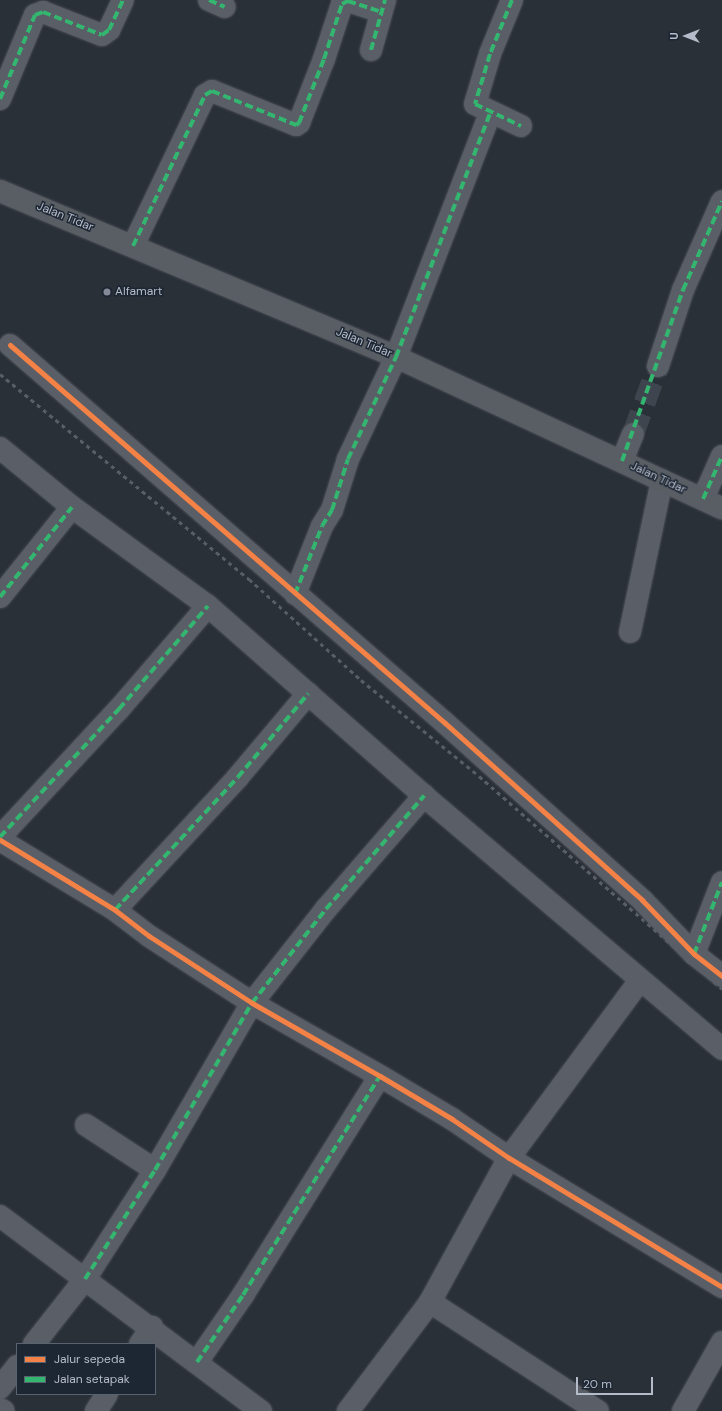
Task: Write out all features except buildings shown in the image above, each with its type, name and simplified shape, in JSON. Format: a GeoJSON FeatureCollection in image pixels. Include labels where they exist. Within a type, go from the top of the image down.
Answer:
{"type":"FeatureCollection","features":[{"type":"Feature","properties":{"kind":"street"},"geometry":{"type":"LineString","coordinates":[[0,99],[35,15],[43,12],[102,36],[109,30],[123,0]]}},
{"type":"Feature","properties":{"kind":"street"},"geometry":{"type":"LineString","coordinates":[[512,0],[490,54],[475,104],[478,108],[490,114],[521,126]]}},
{"type":"Feature","properties":{"kind":"street"},"geometry":{"type":"LineString","coordinates":[[133,246],[205,95],[212,91],[296,125],[299,123],[324,59],[342,4],[348,1],[383,6],[371,50]]}},
{"type":"Feature","properties":{"kind":"street"},"geometry":{"type":"LineString","coordinates":[[295,594],[322,526],[332,510],[348,459],[396,357],[490,114]]}},
{"type":"Feature","properties":{"kind":"street","name":"Jalan Tidar"},"geometry":{"type":"LineString","coordinates":[[0,191],[396,357],[712,504]]}},
{"type":"Feature","properties":{"kind":"street"},"geometry":{"type":"LineString","coordinates":[[658,366],[683,290],[722,201]]}},
{"type":"Feature","properties":{"kind":"street"},"geometry":{"type":"LineString","coordinates":[[10,345],[445,723],[642,900],[694,954],[722,976]]}},
{"type":"Feature","properties":{"kind":"street"},"geometry":{"type":"LineString","coordinates":[[622,461],[633,434]]}},
{"type":"Feature","properties":{"kind":"street"},"geometry":{"type":"LineString","coordinates":[[0,448],[72,506],[208,606],[424,796],[722,1049]]}},
{"type":"Feature","properties":{"kind":"street"},"geometry":{"type":"LineString","coordinates":[[712,504],[722,456]]}},
{"type":"Feature","properties":{"kind":"street"},"geometry":{"type":"LineString","coordinates":[[630,632],[662,480]]}},
{"type":"Feature","properties":{"kind":"street"},"geometry":{"type":"LineString","coordinates":[[0,598],[72,506]]}},
{"type":"Feature","properties":{"kind":"street"},"geometry":{"type":"LineString","coordinates":[[208,606],[119,709],[0,838],[115,910],[149,936],[252,1003],[452,1119],[509,1158],[722,1287]]}},
{"type":"Feature","properties":{"kind":"street"},"geometry":{"type":"LineString","coordinates":[[115,910],[238,777],[308,694]]}},
{"type":"Feature","properties":{"kind":"street"},"geometry":{"type":"LineString","coordinates":[[35,1343],[85,1279],[154,1170],[252,1003],[326,909],[424,796]]}},
{"type":"Feature","properties":{"kind":"street"},"geometry":{"type":"LineString","coordinates":[[694,954],[722,882]]}},
{"type":"Feature","properties":{"kind":"street"},"geometry":{"type":"LineString","coordinates":[[348,1411],[430,1302],[509,1158],[640,980]]}},
{"type":"Feature","properties":{"kind":"street"},"geometry":{"type":"LineString","coordinates":[[197,1362],[243,1295],[380,1076]]}},
{"type":"Feature","properties":{"kind":"street"},"geometry":{"type":"LineString","coordinates":[[86,1125],[154,1170]]}},
{"type":"Feature","properties":{"kind":"street"},"geometry":{"type":"LineString","coordinates":[[0,1216],[85,1279],[146,1335],[197,1362],[261,1411]]}},
{"type":"Feature","properties":{"kind":"street"},"geometry":{"type":"LineString","coordinates":[[430,1302],[598,1411]]}},
{"type":"Feature","properties":{"kind":"street"},"geometry":{"type":"LineString","coordinates":[[683,1411],[722,1342]]}},
{"type":"Feature","properties":{"kind":"street"},"geometry":{"type":"LineString","coordinates":[[0,1388],[16,1367]]}},
{"type":"Feature","properties":{"kind":"street"},"geometry":{"type":"LineString","coordinates":[[96,1411],[106,1395]]}},
{"type":"Feature","properties":{"kind":"street"},"geometry":{"type":"LineString","coordinates":[[0,1409],[4,1411]]}},
{"type":"Feature","properties":{"kind":"tunnel"},"geometry":{"type":"LineString","coordinates":[[633,434],[658,366]]}},
{"type":"Feature","properties":{"kind":"railway"},"geometry":{"type":"LineString","coordinates":[[0,374],[249,579],[361,680],[479,776],[722,989]]}},
{"type":"Feature","properties":{"kind":"marked path"},"geometry":{"type":"LineString","coordinates":[[0,99],[35,15],[43,12],[102,35],[109,30],[123,0]]}},
{"type":"Feature","properties":{"kind":"marked path"},"geometry":{"type":"LineString","coordinates":[[209,0],[225,7]]}},
{"type":"Feature","properties":{"kind":"marked path"},"geometry":{"type":"LineString","coordinates":[[371,50],[385,0]]}},
{"type":"Feature","properties":{"kind":"marked path"},"geometry":{"type":"LineString","coordinates":[[512,0],[490,54],[475,104],[521,126]]}},
{"type":"Feature","properties":{"kind":"marked path"},"geometry":{"type":"LineString","coordinates":[[133,246],[205,95],[212,91],[296,125],[299,123],[324,59],[342,4],[348,1],[381,12]]}},
{"type":"Feature","properties":{"kind":"marked path"},"geometry":{"type":"LineString","coordinates":[[295,594],[322,526],[332,510],[348,459],[396,357],[490,114]]}},
{"type":"Feature","properties":{"kind":"marked path"},"geometry":{"type":"LineString","coordinates":[[622,461],[683,290],[722,201]]}},
{"type":"Feature","properties":{"kind":"marked path"},"geometry":{"type":"LineString","coordinates":[[703,499],[722,456]]}},
{"type":"Feature","properties":{"kind":"marked path"},"geometry":{"type":"LineString","coordinates":[[0,597],[72,507]]}},
{"type":"Feature","properties":{"kind":"marked path"},"geometry":{"type":"LineString","coordinates":[[0,837],[119,709],[208,606]]}},
{"type":"Feature","properties":{"kind":"marked path"},"geometry":{"type":"LineString","coordinates":[[115,910],[238,777],[308,694]]}},
{"type":"Feature","properties":{"kind":"marked path"},"geometry":{"type":"LineString","coordinates":[[85,1279],[155,1170],[252,1003],[326,909],[424,796]]}},
{"type":"Feature","properties":{"kind":"marked path"},"geometry":{"type":"LineString","coordinates":[[694,954],[722,882]]}},
{"type":"Feature","properties":{"kind":"marked path"},"geometry":{"type":"LineString","coordinates":[[197,1362],[243,1295],[380,1076]]}},
{"type":"Feature","properties":{"kind":"cycle path"},"geometry":{"type":"LineString","coordinates":[[10,345],[445,723],[642,900],[694,954],[722,976]]}},
{"type":"Feature","properties":{"kind":"cycle path"},"geometry":{"type":"LineString","coordinates":[[0,840],[115,910],[149,936],[252,1003],[452,1119],[509,1158],[722,1287]]}},
{"type":"Feature","properties":{"kind":"place","name":"Alfamart"},"geometry":{"type":"Point","coordinates":[107,292]}}]}
